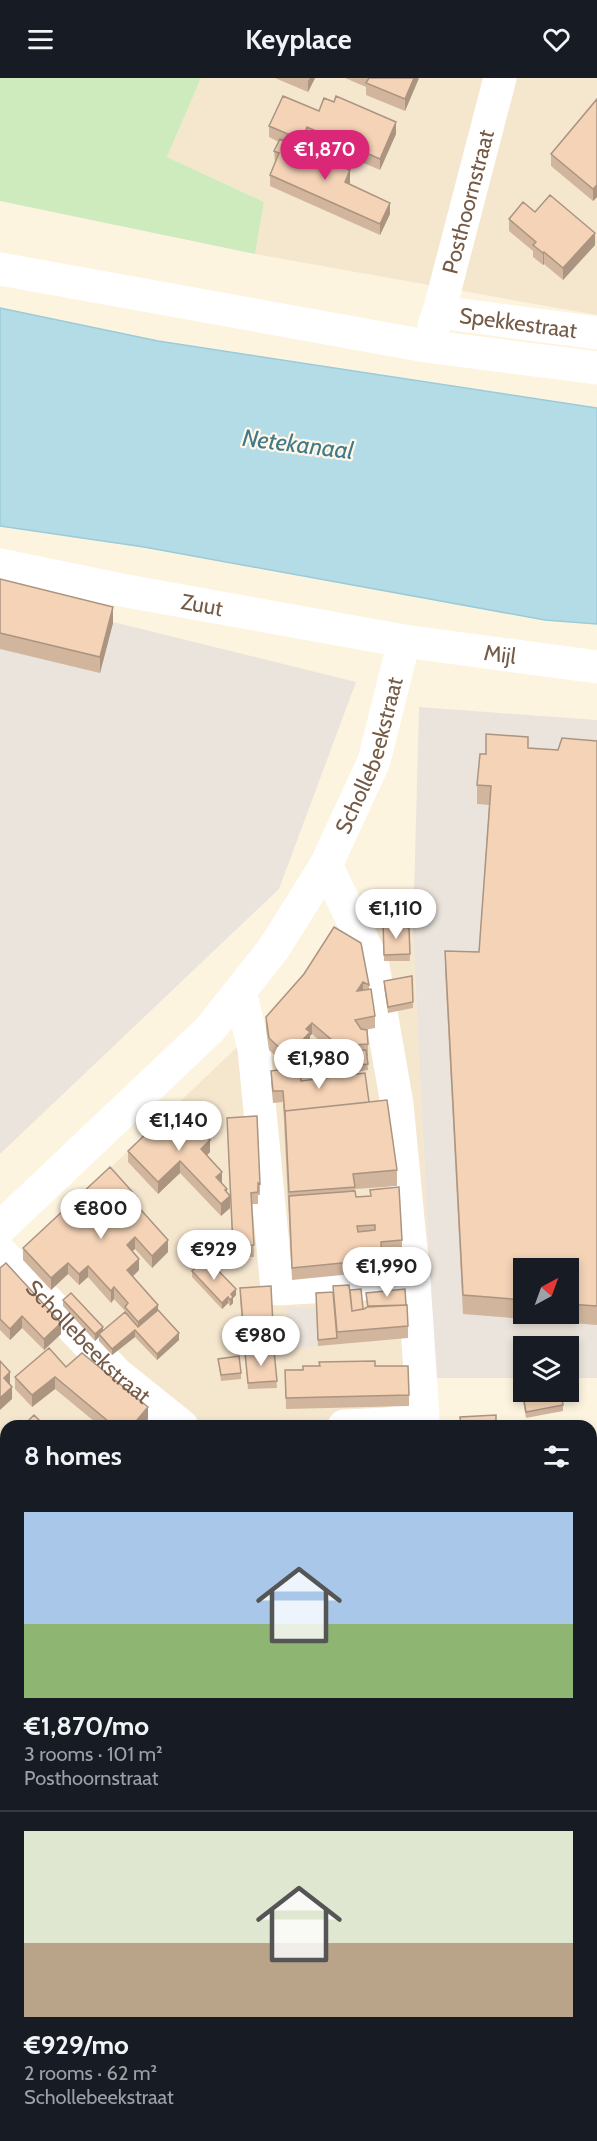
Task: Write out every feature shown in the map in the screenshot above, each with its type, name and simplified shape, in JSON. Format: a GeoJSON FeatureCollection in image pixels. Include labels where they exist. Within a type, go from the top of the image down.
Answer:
{"type":"FeatureCollection","features":[{"type":"Feature","properties":{"kind":"street","name":"Posthoornstraat"},"geometry":{"type":"LineString","coordinates":[[436,318],[500,78]]}},
{"type":"Feature","properties":{"kind":"street"},"geometry":{"type":"LineString","coordinates":[[0,268],[426,346],[597,368]]}},
{"type":"Feature","properties":{"kind":"street","name":"Spekkestraat"},"geometry":{"type":"LineString","coordinates":[[436,318],[597,333]]}},
{"type":"Feature","properties":{"kind":"street","name":"Zuut"},"geometry":{"type":"LineString","coordinates":[[0,565],[122,590],[404,641]]}},
{"type":"Feature","properties":{"kind":"street","name":"Mijl"},"geometry":{"type":"LineString","coordinates":[[404,641],[597,667]]}},
{"type":"Feature","properties":{"kind":"street","name":"Schollebeekstraat"},"geometry":{"type":"LineString","coordinates":[[0,1228],[210,1029],[274,948],[326,866],[374,761],[404,641]]}},
{"type":"Feature","properties":{"kind":"street"},"geometry":{"type":"LineString","coordinates":[[326,866],[372,960],[397,1104],[414,1281],[423,1417],[408,1420]]}},
{"type":"Feature","properties":{"kind":"street"},"geometry":{"type":"LineString","coordinates":[[240,991],[254,1048],[277,1289],[414,1281]]}},
{"type":"Feature","properties":{"kind":"street","name":"Schollebeekstraat"},"geometry":{"type":"LineString","coordinates":[[0,1252],[116,1373],[175,1420]]}},
{"type":"Feature","properties":{"kind":"shaded area"},"geometry":{"type":"Polygon","coordinates":[[[201,78],[597,78],[597,315],[255,254],[264,202],[167,157],[201,78]]]}},
{"type":"Feature","properties":{"kind":"shaded area"},"geometry":{"type":"Polygon","coordinates":[[[0,594],[356,682],[279,889],[0,1154],[0,594]]]}},
{"type":"Feature","properties":{"kind":"shaded area"},"geometry":{"type":"Polygon","coordinates":[[[419,707],[597,720],[597,1378],[579,1378],[579,1336],[513,1336],[513,1378],[435,1378],[413,933],[419,707]]]}},
{"type":"Feature","properties":{"kind":"shaded area"},"geometry":{"type":"Polygon","coordinates":[[[348,913],[413,933],[435,1378],[418,1420],[0,1420],[0,1273],[275,1011],[348,913]]]}},
{"type":"Feature","properties":{"kind":"shaded area"},"geometry":{"type":"Polygon","coordinates":[[[316,1307],[318,1346],[289,1348],[286,1308],[316,1307]]]}},
{"type":"Feature","properties":{"kind":"green space"},"geometry":{"type":"Polygon","coordinates":[[[0,78],[201,78],[167,157],[264,202],[255,254],[0,201],[0,78]]]}},
{"type":"Feature","properties":{"kind":"water","name":"Netekanaal"},"geometry":{"type":"Polygon","coordinates":[[[0,308],[158,341],[597,408],[597,624],[545,620],[144,547],[0,526],[0,308]]]}},
{"type":"Feature","properties":{"kind":"building"},"geometry":{"type":"Polygon","coordinates":[[[369,78],[414,78],[405,99],[366,83],[369,78]]]}},
{"type":"Feature","properties":{"kind":"building"},"geometry":{"type":"Polygon","coordinates":[[[283,96],[319,111],[324,98],[334,102],[336,96],[396,122],[380,159],[307,127],[302,140],[269,126],[283,96]]]}},
{"type":"Feature","properties":{"kind":"building"},"geometry":{"type":"Polygon","coordinates":[[[597,99],[597,185],[593,189],[551,154],[597,99]]]}},
{"type":"Feature","properties":{"kind":"building"},"geometry":{"type":"Polygon","coordinates":[[[280,139],[350,170],[345,182],[390,203],[380,224],[270,175],[279,153],[274,151],[280,139]]]}},
{"type":"Feature","properties":{"kind":"building"},"geometry":{"type":"Polygon","coordinates":[[[550,195],[595,233],[563,268],[533,245],[536,242],[509,219],[523,202],[535,212],[550,195]]]}},
{"type":"Feature","properties":{"kind":"building"},"geometry":{"type":"Polygon","coordinates":[[[0,579],[113,607],[100,657],[0,633],[0,579]]]}},
{"type":"Feature","properties":{"kind":"building"},"geometry":{"type":"Polygon","coordinates":[[[486,734],[528,737],[528,748],[558,750],[562,738],[597,741],[597,1306],[579,1305],[579,1258],[513,1258],[513,1299],[463,1295],[445,951],[479,952],[491,786],[477,785],[480,754],[486,754],[486,734]]]}},
{"type":"Feature","properties":{"kind":"building"},"geometry":{"type":"Polygon","coordinates":[[[383,922],[409,928],[410,954],[384,955],[383,922]]]}},
{"type":"Feature","properties":{"kind":"building"},"geometry":{"type":"Polygon","coordinates":[[[334,927],[361,943],[369,985],[363,982],[357,991],[371,989],[375,1016],[355,1020],[361,1029],[367,1030],[368,1044],[339,1046],[312,1023],[306,1029],[310,1032],[288,1056],[269,1038],[266,1017],[304,974],[334,927]]]}},
{"type":"Feature","properties":{"kind":"building"},"geometry":{"type":"Polygon","coordinates":[[[412,976],[413,1002],[388,1007],[384,981],[412,976]]]}},
{"type":"Feature","properties":{"kind":"building"},"geometry":{"type":"Polygon","coordinates":[[[366,1050],[368,1064],[345,1067],[344,1052],[366,1050]]]}},
{"type":"Feature","properties":{"kind":"building"},"geometry":{"type":"Polygon","coordinates":[[[300,1067],[301,1081],[365,1073],[369,1102],[285,1111],[285,1116],[283,1091],[273,1091],[271,1071],[300,1067]]]}},
{"type":"Feature","properties":{"kind":"building"},"geometry":{"type":"Polygon","coordinates":[[[387,1100],[397,1170],[353,1174],[355,1187],[289,1192],[285,1111],[387,1100]]]}},
{"type":"Feature","properties":{"kind":"building"},"geometry":{"type":"Polygon","coordinates":[[[176,1105],[210,1140],[201,1149],[222,1172],[216,1177],[230,1196],[221,1204],[180,1161],[158,1182],[128,1151],[176,1105]]]}},
{"type":"Feature","properties":{"kind":"building"},"geometry":{"type":"Polygon","coordinates":[[[257,1116],[260,1184],[258,1183],[258,1192],[251,1193],[254,1245],[233,1246],[227,1118],[257,1116]]]}},
{"type":"Feature","properties":{"kind":"building"},"geometry":{"type":"Polygon","coordinates":[[[110,1167],[137,1197],[133,1201],[168,1240],[152,1256],[135,1237],[127,1245],[139,1259],[127,1270],[158,1305],[138,1322],[125,1307],[128,1303],[114,1287],[111,1291],[88,1266],[79,1274],[68,1263],[51,1278],[23,1248],[110,1167]]]}},
{"type":"Feature","properties":{"kind":"building"},"geometry":{"type":"Polygon","coordinates":[[[399,1187],[402,1240],[381,1242],[382,1259],[292,1268],[289,1196],[355,1191],[356,1197],[371,1196],[370,1190],[399,1187]],[[375,1225],[357,1226],[358,1232],[375,1230],[375,1225]]]}},
{"type":"Feature","properties":{"kind":"building"},"geometry":{"type":"Polygon","coordinates":[[[206,1258],[236,1289],[231,1294],[233,1297],[230,1300],[228,1297],[222,1303],[192,1271],[206,1258]]]}},
{"type":"Feature","properties":{"kind":"building"},"geometry":{"type":"Polygon","coordinates":[[[6,1263],[61,1323],[44,1339],[22,1316],[10,1329],[0,1319],[0,1268],[6,1263]]]}},
{"type":"Feature","properties":{"kind":"building"},"geometry":{"type":"Polygon","coordinates":[[[349,1285],[352,1311],[369,1306],[407,1305],[408,1326],[337,1332],[333,1286],[349,1285]]]}},
{"type":"Feature","properties":{"kind":"building"},"geometry":{"type":"Polygon","coordinates":[[[271,1286],[274,1345],[245,1347],[240,1288],[271,1286]]]}},
{"type":"Feature","properties":{"kind":"building"},"geometry":{"type":"Polygon","coordinates":[[[361,1289],[363,1309],[352,1311],[350,1290],[361,1289]]]}},
{"type":"Feature","properties":{"kind":"building"},"geometry":{"type":"Polygon","coordinates":[[[405,1289],[406,1305],[368,1307],[366,1293],[405,1289]]]}},
{"type":"Feature","properties":{"kind":"building"},"geometry":{"type":"Polygon","coordinates":[[[333,1292],[337,1338],[318,1340],[316,1293],[333,1292]]]}},
{"type":"Feature","properties":{"kind":"building"},"geometry":{"type":"Polygon","coordinates":[[[71,1293],[103,1327],[95,1334],[63,1300],[71,1293]]]}},
{"type":"Feature","properties":{"kind":"building"},"geometry":{"type":"Polygon","coordinates":[[[158,1310],[179,1333],[157,1354],[135,1330],[112,1349],[99,1334],[125,1312],[138,1327],[158,1310]]]}},
{"type":"Feature","properties":{"kind":"building"},"geometry":{"type":"Polygon","coordinates":[[[49,1348],[66,1367],[82,1353],[148,1407],[137,1420],[107,1420],[55,1377],[32,1395],[15,1377],[49,1348]]]}},
{"type":"Feature","properties":{"kind":"building"},"geometry":{"type":"Polygon","coordinates":[[[274,1351],[277,1381],[248,1383],[245,1353],[274,1351]]]}},
{"type":"Feature","properties":{"kind":"building"},"geometry":{"type":"Polygon","coordinates":[[[239,1356],[241,1373],[221,1375],[218,1359],[239,1356]]]}},
{"type":"Feature","properties":{"kind":"building"},"geometry":{"type":"Polygon","coordinates":[[[0,1361],[10,1372],[4,1378],[12,1387],[0,1398],[0,1361]]]}},
{"type":"Feature","properties":{"kind":"building"},"geometry":{"type":"Polygon","coordinates":[[[375,1361],[375,1366],[408,1366],[409,1395],[286,1398],[285,1370],[303,1370],[303,1366],[320,1366],[319,1362],[375,1361]]]}},
{"type":"Feature","properties":{"kind":"building"},"geometry":{"type":"Polygon","coordinates":[[[524,1402],[563,1402],[563,1405],[526,1412],[524,1402]]]}},
{"type":"Feature","properties":{"kind":"building"},"geometry":{"type":"Polygon","coordinates":[[[34,1415],[39,1420],[29,1420],[34,1415]]]}},
{"type":"Feature","properties":{"kind":"building"},"geometry":{"type":"Polygon","coordinates":[[[496,1415],[496,1420],[460,1420],[460,1417],[496,1415]]]}}]}
